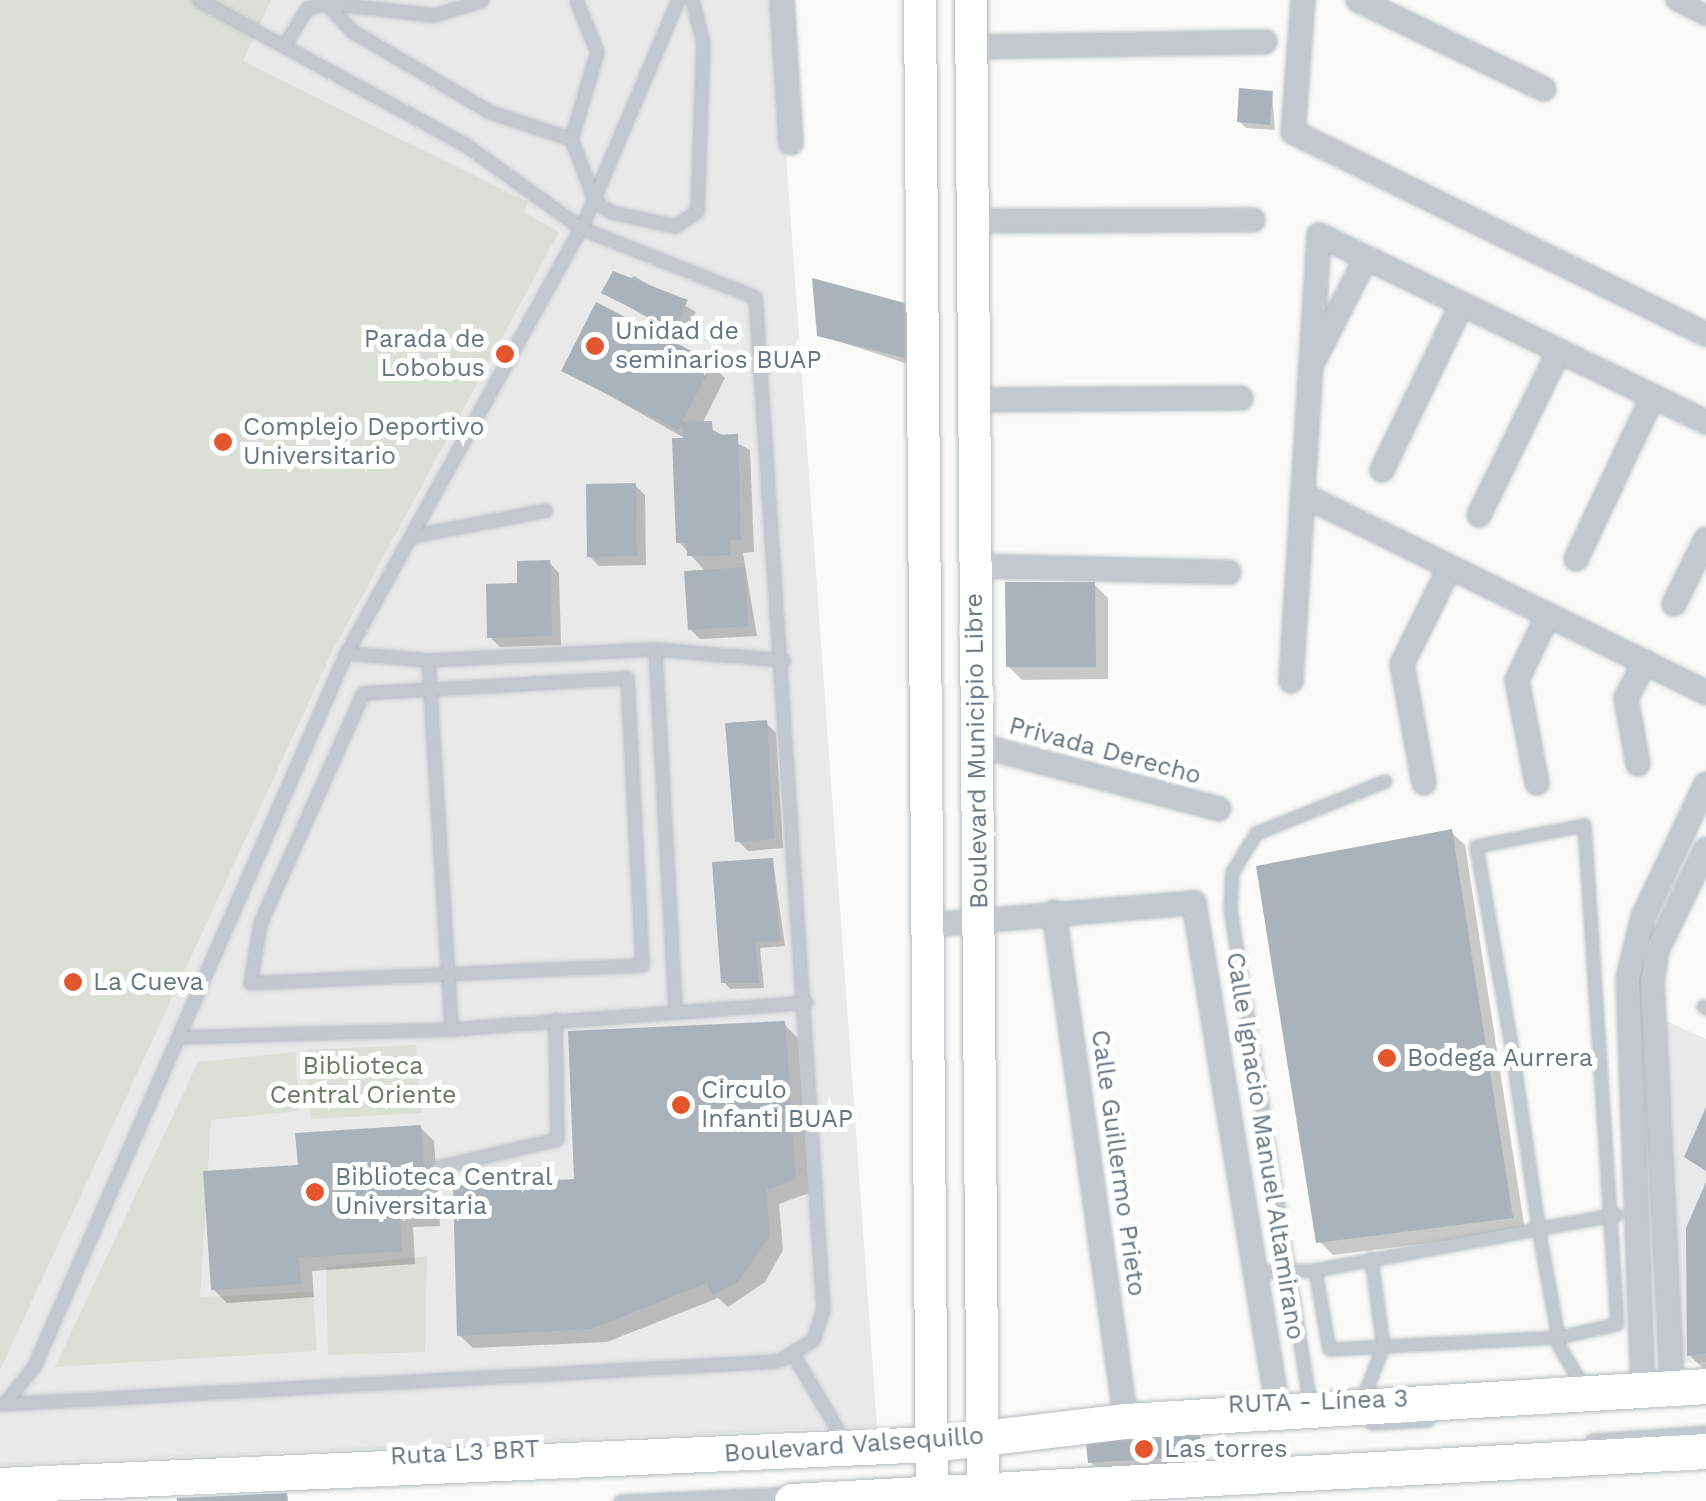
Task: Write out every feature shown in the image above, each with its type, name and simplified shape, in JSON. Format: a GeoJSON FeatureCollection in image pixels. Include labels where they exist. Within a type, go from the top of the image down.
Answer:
{"type":"FeatureCollection","features":[{"type":"Feature","properties":{"kind":"main road","name":"Boulevard Municipio Libre"},"geometry":{"type":"LineString","coordinates":[[920,0],[932,1477]]}},
{"type":"Feature","properties":{"kind":"main road","name":"Boulevard Municipio Libre"},"geometry":{"type":"LineString","coordinates":[[971,0],[982,1473]]}},
{"type":"Feature","properties":{"kind":"main road","name":"Boulevard Valsequillo"},"geometry":{"type":"LineString","coordinates":[[0,1485],[847,1448],[932,1477],[982,1473],[1126,1421],[1358,1412],[1587,1393],[1682,1390]]}},
{"type":"Feature","properties":{"kind":"main road","name":"Boulevard Valsequillo"},"geometry":{"type":"LineString","coordinates":[[792,1501],[932,1477],[982,1473],[1149,1492],[1706,1451]]}},
{"type":"Feature","properties":{"kind":"street"},"geometry":{"type":"LineString","coordinates":[[782,0],[792,143]]}},
{"type":"Feature","properties":{"kind":"street"},"geometry":{"type":"LineString","coordinates":[[1303,0],[1293,132],[1706,334]]}},
{"type":"Feature","properties":{"kind":"street"},"geometry":{"type":"LineString","coordinates":[[1358,0],[1544,89]]}},
{"type":"Feature","properties":{"kind":"street"},"geometry":{"type":"LineString","coordinates":[[1676,0],[1706,15]]}},
{"type":"Feature","properties":{"kind":"street"},"geometry":{"type":"LineString","coordinates":[[972,47],[1265,42]]}},
{"type":"Feature","properties":{"kind":"street"},"geometry":{"type":"LineString","coordinates":[[973,221],[1253,220]]}},
{"type":"Feature","properties":{"kind":"street"},"geometry":{"type":"LineString","coordinates":[[1291,681],[1319,236],[1706,422]]}},
{"type":"Feature","properties":{"kind":"street"},"geometry":{"type":"LineString","coordinates":[[1310,368],[1366,258]]}},
{"type":"Feature","properties":{"kind":"street"},"geometry":{"type":"LineString","coordinates":[[1382,470],[1462,304]]}},
{"type":"Feature","properties":{"kind":"street"},"geometry":{"type":"LineString","coordinates":[[1479,515],[1560,351]]}},
{"type":"Feature","properties":{"kind":"street"},"geometry":{"type":"LineString","coordinates":[[1576,559],[1652,396]]}},
{"type":"Feature","properties":{"kind":"street"},"geometry":{"type":"LineString","coordinates":[[975,400],[1241,398]]}},
{"type":"Feature","properties":{"kind":"street"},"geometry":{"type":"LineString","coordinates":[[1302,495],[1706,692]]}},
{"type":"Feature","properties":{"kind":"street"},"geometry":{"type":"LineString","coordinates":[[1674,604],[1706,539]]}},
{"type":"Feature","properties":{"kind":"street"},"geometry":{"type":"LineString","coordinates":[[975,566],[1229,572]]}},
{"type":"Feature","properties":{"kind":"street"},"geometry":{"type":"LineString","coordinates":[[1424,783],[1402,664],[1450,567]]}},
{"type":"Feature","properties":{"kind":"street"},"geometry":{"type":"LineString","coordinates":[[1537,783],[1518,680],[1548,615]]}},
{"type":"Feature","properties":{"kind":"street"},"geometry":{"type":"LineString","coordinates":[[1638,764],[1626,698],[1645,662]]}},
{"type":"Feature","properties":{"kind":"street","name":"Privada Derecho"},"geometry":{"type":"LineString","coordinates":[[977,745],[1219,809]]}},
{"type":"Feature","properties":{"kind":"street"},"geometry":{"type":"LineString","coordinates":[[1682,1390],[1638,1282],[1625,1012],[1633,944],[1706,784]]}},
{"type":"Feature","properties":{"kind":"street"},"geometry":{"type":"LineString","coordinates":[[1682,1390],[1666,1281],[1657,950],[1706,849]]}},
{"type":"Feature","properties":{"kind":"street","name":"Calle Ignacio Manuel Altamirano"},"geometry":{"type":"LineString","coordinates":[[1054,912],[1180,898],[1202,915],[1257,1272],[1295,1414]]}},
{"type":"Feature","properties":{"kind":"street"},"geometry":{"type":"LineString","coordinates":[[930,925],[1054,912]]}},
{"type":"Feature","properties":{"kind":"street","name":"Calle Guillermo Prieto"},"geometry":{"type":"LineString","coordinates":[[1054,912],[1126,1421]]}},
{"type":"Feature","properties":{"kind":"street"},"geometry":{"type":"LineString","coordinates":[[1633,944],[1657,950]]}},
{"type":"Feature","properties":{"kind":"street"},"geometry":{"type":"LineString","coordinates":[[1633,1172],[1660,1169]]}},
{"type":"Feature","properties":{"kind":"street"},"geometry":{"type":"LineString","coordinates":[[1638,1282],[1666,1281]]}},
{"type":"Feature","properties":{"kind":"lane"},"geometry":{"type":"LineString","coordinates":[[2,1406],[794,1356],[814,1340],[823,1308],[784,660],[755,297],[581,228],[466,145],[199,0]]}},
{"type":"Feature","properties":{"kind":"lane"},"geometry":{"type":"LineString","coordinates":[[284,44],[307,8],[326,3],[434,14],[482,0]]}},
{"type":"Feature","properties":{"kind":"lane"},"geometry":{"type":"LineString","coordinates":[[576,0],[597,42],[571,139],[594,201]]}},
{"type":"Feature","properties":{"kind":"lane"},"geometry":{"type":"LineString","coordinates":[[2,1406],[34,1366],[346,653],[581,228],[678,0]]}},
{"type":"Feature","properties":{"kind":"lane"},"geometry":{"type":"LineString","coordinates":[[594,201],[676,226],[697,211],[703,43],[692,0]]}},
{"type":"Feature","properties":{"kind":"lane"},"geometry":{"type":"LineString","coordinates":[[326,3],[352,30],[490,112],[571,139]]}},
{"type":"Feature","properties":{"kind":"lane"},"geometry":{"type":"LineString","coordinates":[[411,536],[546,510]]}},
{"type":"Feature","properties":{"kind":"lane"},"geometry":{"type":"LineString","coordinates":[[346,653],[428,660],[655,649],[784,660]]}},
{"type":"Feature","properties":{"kind":"lane"},"geometry":{"type":"LineString","coordinates":[[655,649],[675,1008]]}},
{"type":"Feature","properties":{"kind":"lane"},"geometry":{"type":"LineString","coordinates":[[428,660],[451,1029]]}},
{"type":"Feature","properties":{"kind":"lane"},"geometry":{"type":"LineString","coordinates":[[626,678],[642,965],[262,987],[245,972],[357,700],[372,690],[432,689],[626,678]]}},
{"type":"Feature","properties":{"kind":"lane"},"geometry":{"type":"LineString","coordinates":[[1295,1414],[1288,1272],[1232,872],[1256,834],[1385,780]]}},
{"type":"Feature","properties":{"kind":"lane"},"geometry":{"type":"LineString","coordinates":[[1315,1270],[1329,1349],[1558,1337],[1617,1324],[1616,1214],[1588,830],[1575,822],[1476,846],[1558,1337],[1587,1393]]}},
{"type":"Feature","properties":{"kind":"lane"},"geometry":{"type":"LineString","coordinates":[[178,1037],[451,1029],[675,1008],[806,1002]]}},
{"type":"Feature","properties":{"kind":"lane"},"geometry":{"type":"LineString","coordinates":[[438,1168],[557,1139],[555,1020]]}},
{"type":"Feature","properties":{"kind":"lane"},"geometry":{"type":"LineString","coordinates":[[1257,1272],[1315,1270],[1539,1234],[1616,1214]]}},
{"type":"Feature","properties":{"kind":"lane"},"geometry":{"type":"LineString","coordinates":[[1358,1412],[1383,1346],[1371,1258]]}},
{"type":"Feature","properties":{"kind":"lane"},"geometry":{"type":"LineString","coordinates":[[794,1356],[847,1448]]}},
{"type":"Feature","properties":{"kind":"lane","name":"RUTA - Línea 3"},"geometry":{"type":"LineString","coordinates":[[982,1473],[1125,1431],[1401,1422],[1682,1390]]}},
{"type":"Feature","properties":{"kind":"lane"},"geometry":{"type":"LineString","coordinates":[[982,1473],[1706,1432]]}},
{"type":"Feature","properties":{"kind":"lane"},"geometry":{"type":"LineString","coordinates":[[620,1501],[932,1477]]}},
{"type":"Feature","properties":{"kind":"lane","name":"Ruta L3 BRT"},"geometry":{"type":"LineString","coordinates":[[0,1496],[932,1477]]}},
{"type":"Feature","properties":{"kind":"shaded area"},"geometry":{"type":"Polygon","coordinates":[[[0,0],[775,0],[877,1426],[0,1465],[0,0]]]}},
{"type":"Feature","properties":{"kind":"shaded area"},"geometry":{"type":"Polygon","coordinates":[[[1666,1021],[1706,1039],[1706,1362],[1676,1363],[1666,1021]]]}},
{"type":"Feature","properties":{"kind":"green space","name":"Complejo Deportivo Universitario"},"geometry":{"type":"Polygon","coordinates":[[[0,0],[271,0],[243,61],[528,202],[524,212],[559,232],[332,652],[0,1370],[0,0]]]}},
{"type":"Feature","properties":{"kind":"green space","name":"Biblioteca Central Oriente"},"geometry":{"type":"Polygon","coordinates":[[[416,1045],[422,1113],[311,1119],[305,1050],[416,1045]]]}},
{"type":"Feature","properties":{"kind":"green space"},"geometry":{"type":"Polygon","coordinates":[[[296,1052],[298,1111],[211,1120],[200,1297],[313,1292],[317,1351],[55,1367],[198,1062],[296,1052]]]}},
{"type":"Feature","properties":{"kind":"green space"},"geometry":{"type":"Polygon","coordinates":[[[427,1256],[425,1352],[328,1355],[326,1267],[427,1256]]]}},
{"type":"Feature","properties":{"kind":"building"},"geometry":{"type":"Polygon","coordinates":[[[1239,88],[1273,91],[1270,125],[1237,122],[1239,88]]]}},
{"type":"Feature","properties":{"kind":"building"},"geometry":{"type":"Polygon","coordinates":[[[613,271],[688,300],[673,329],[601,293],[613,271]]]}},
{"type":"Feature","properties":{"kind":"building"},"geometry":{"type":"Polygon","coordinates":[[[812,278],[905,303],[905,358],[817,336],[812,278]]]}},
{"type":"Feature","properties":{"kind":"building"},"geometry":{"type":"Polygon","coordinates":[[[596,302],[713,362],[682,422],[712,421],[713,435],[738,434],[741,540],[730,540],[731,555],[687,556],[687,543],[676,543],[672,438],[683,438],[682,423],[678,430],[561,371],[596,302]]]}},
{"type":"Feature","properties":{"kind":"building"},"geometry":{"type":"Polygon","coordinates":[[[636,483],[637,556],[587,557],[586,484],[636,483]]]}},
{"type":"Feature","properties":{"kind":"building"},"geometry":{"type":"Polygon","coordinates":[[[550,560],[552,636],[487,638],[486,584],[517,583],[517,561],[550,560]]]}},
{"type":"Feature","properties":{"kind":"building"},"geometry":{"type":"Polygon","coordinates":[[[745,567],[748,626],[688,630],[684,571],[745,567]]]}},
{"type":"Feature","properties":{"kind":"building"},"geometry":{"type":"Polygon","coordinates":[[[1005,582],[1095,582],[1096,667],[1006,667],[1005,582]]]}},
{"type":"Feature","properties":{"kind":"building"},"geometry":{"type":"Polygon","coordinates":[[[767,720],[774,839],[735,842],[725,723],[767,720]]]}},
{"type":"Feature","properties":{"kind":"building","name":"Bodega Aurrera"},"geometry":{"type":"Polygon","coordinates":[[[1452,829],[1513,1218],[1316,1243],[1256,866],[1452,829]]]}},
{"type":"Feature","properties":{"kind":"building"},"geometry":{"type":"Polygon","coordinates":[[[773,858],[780,941],[755,942],[759,983],[721,983],[712,862],[773,858]]]}},
{"type":"Feature","properties":{"kind":"building","name":"Circulo Infanti BUAP"},"geometry":{"type":"Polygon","coordinates":[[[785,1021],[796,1179],[766,1190],[770,1236],[738,1282],[712,1295],[707,1283],[592,1329],[457,1336],[453,1186],[574,1179],[568,1031],[785,1021]]]}},
{"type":"Feature","properties":{"kind":"building"},"geometry":{"type":"Polygon","coordinates":[[[1706,1107],[1706,1171],[1684,1157],[1706,1107]]]}},
{"type":"Feature","properties":{"kind":"building","name":"Biblioteca Central Universitaria"},"geometry":{"type":"Polygon","coordinates":[[[421,1125],[427,1213],[400,1214],[402,1251],[299,1258],[301,1284],[211,1290],[203,1171],[298,1165],[295,1133],[421,1125]]]}},
{"type":"Feature","properties":{"kind":"building"},"geometry":{"type":"Polygon","coordinates":[[[1706,1182],[1706,1353],[1687,1356],[1686,1228],[1706,1182]]]}},
{"type":"Feature","properties":{"kind":"building","name":"Las torres"},"geometry":{"type":"Polygon","coordinates":[[[1200,1433],[1202,1456],[1088,1463],[1086,1443],[1200,1433]]]}},
{"type":"Feature","properties":{"kind":"building"},"geometry":{"type":"Polygon","coordinates":[[[287,1493],[288,1501],[177,1501],[177,1498],[287,1493]]]}},
{"type":"Feature","properties":{"kind":"place","name":"Unidad de seminarios BUAP"},"geometry":{"type":"Point","coordinates":[595,346]}},
{"type":"Feature","properties":{"kind":"place","name":"Parada de Lobobus"},"geometry":{"type":"Point","coordinates":[505,354]}},
{"type":"Feature","properties":{"kind":"place","name":"Complejo Deportivo Universitario"},"geometry":{"type":"Point","coordinates":[223,442]}},
{"type":"Feature","properties":{"kind":"place","name":"La Cueva"},"geometry":{"type":"Point","coordinates":[73,982]}},
{"type":"Feature","properties":{"kind":"place","name":"Bodega Aurrera"},"geometry":{"type":"Point","coordinates":[1387,1058]}},
{"type":"Feature","properties":{"kind":"place","name":"Circulo Infanti BUAP"},"geometry":{"type":"Point","coordinates":[681,1105]}},
{"type":"Feature","properties":{"kind":"place","name":"Biblioteca Central Universitaria"},"geometry":{"type":"Point","coordinates":[315,1192]}},
{"type":"Feature","properties":{"kind":"place","name":"Las torres"},"geometry":{"type":"Point","coordinates":[1144,1449]}}]}
